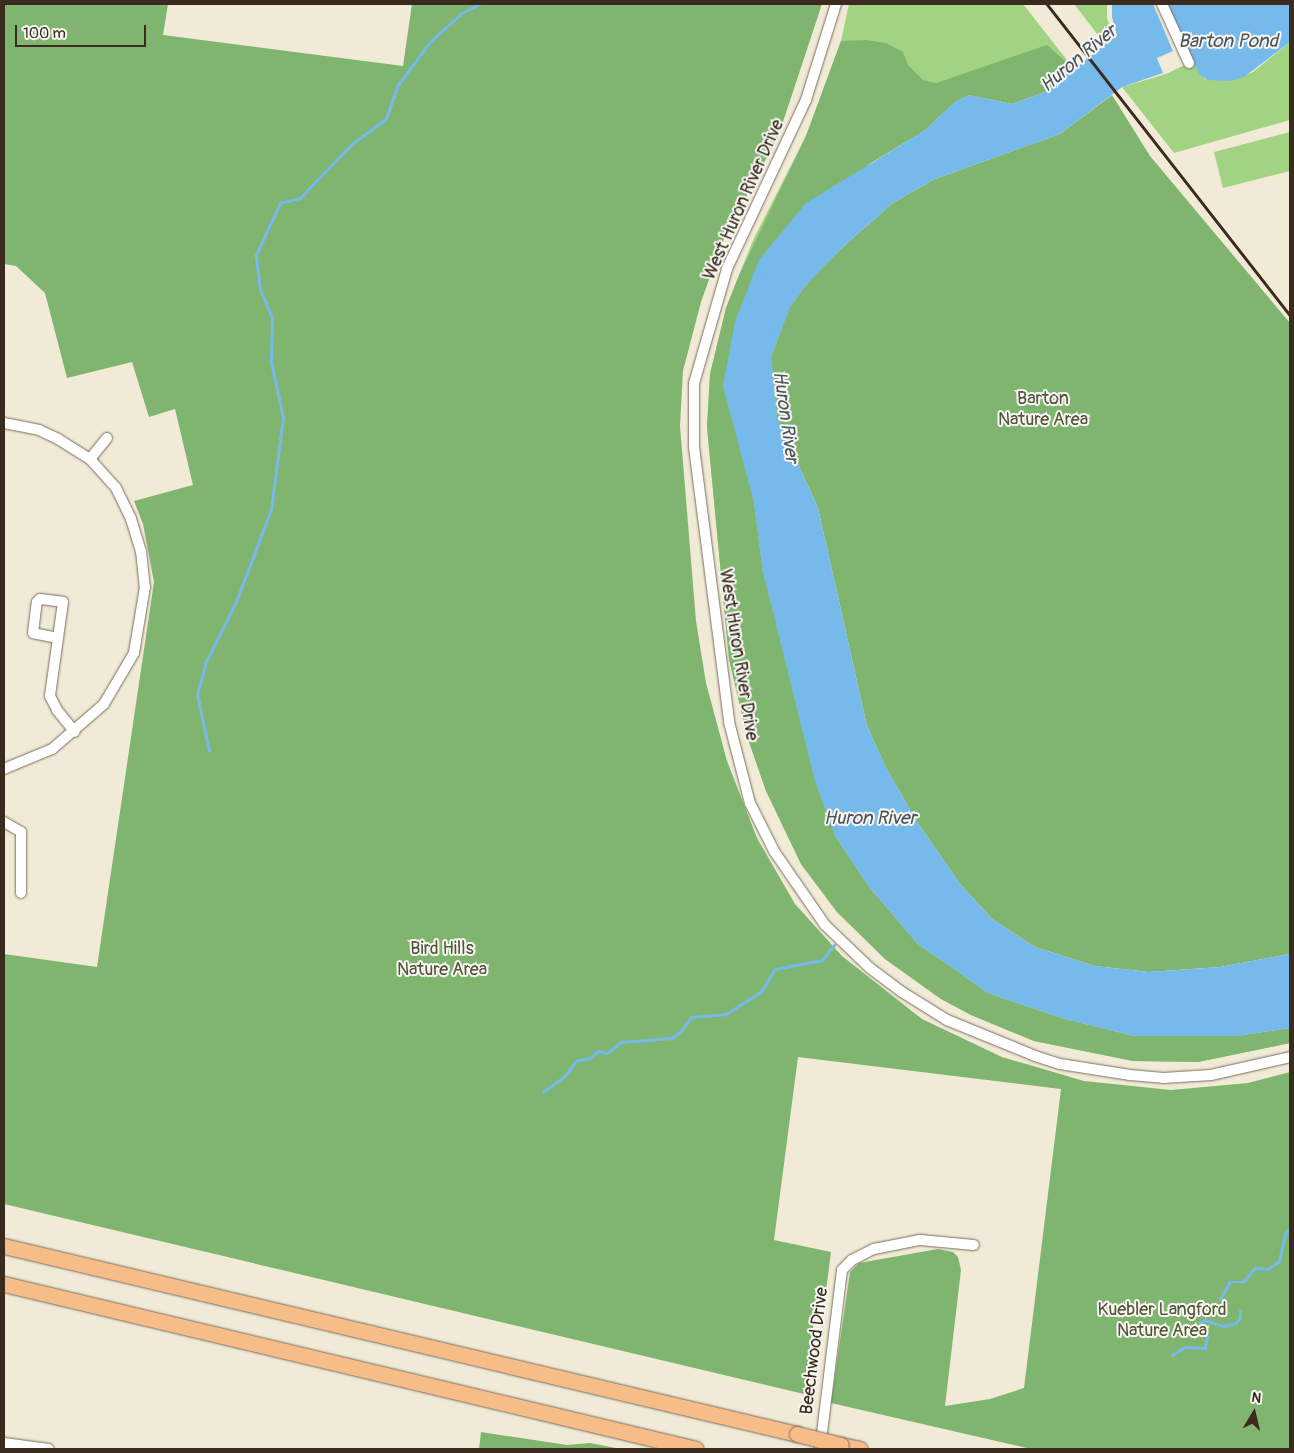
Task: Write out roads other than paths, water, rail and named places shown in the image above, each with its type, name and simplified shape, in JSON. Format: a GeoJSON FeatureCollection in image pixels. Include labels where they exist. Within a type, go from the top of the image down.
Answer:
{"type":"FeatureCollection","features":[{"type":"Feature","properties":{"kind":"highway"},"geometry":{"type":"LineString","coordinates":[[4,1246],[860,1449]]}},
{"type":"Feature","properties":{"kind":"highway"},"geometry":{"type":"LineString","coordinates":[[4,1284],[696,1449]]}},
{"type":"Feature","properties":{"kind":"street","name":"West Huron River Drive"},"geometry":{"type":"LineString","coordinates":[[836,4],[806,100],[728,269],[701,352],[694,383],[694,447],[719,648],[729,722],[750,803],[774,850],[825,925],[902,992],[947,1020],[1043,1058],[1130,1075],[1163,1078],[1211,1075],[1290,1057]]}},
{"type":"Feature","properties":{"kind":"street"},"geometry":{"type":"LineString","coordinates":[[1162,4],[1189,63]]}},
{"type":"Feature","properties":{"kind":"street"},"geometry":{"type":"LineString","coordinates":[[4,423],[39,430],[90,459],[116,488],[131,519],[141,551],[145,587],[134,653],[104,704],[75,732],[52,749],[4,769]]}},
{"type":"Feature","properties":{"kind":"street"},"geometry":{"type":"LineString","coordinates":[[90,459],[107,438]]}},
{"type":"Feature","properties":{"kind":"street"},"geometry":{"type":"LineString","coordinates":[[58,638],[33,633],[34,614],[40,599],[63,602],[50,696],[57,710],[75,732]]}},
{"type":"Feature","properties":{"kind":"street"},"geometry":{"type":"LineString","coordinates":[[4,822],[21,832],[21,894]]}},
{"type":"Feature","properties":{"kind":"street","name":"Beechwood Drive"},"geometry":{"type":"LineString","coordinates":[[820,1449],[842,1270],[852,1260],[874,1249],[920,1240],[974,1246]]}},
{"type":"Feature","properties":{"kind":"street"},"geometry":{"type":"LineString","coordinates":[[4,1443],[49,1449]]}},
{"type":"Feature","properties":{"kind":"water","name":"Huron River"},"geometry":{"type":"Polygon","coordinates":[[[1112,4],[1153,4],[1173,51],[1157,58],[1163,73],[1122,87],[1060,134],[935,179],[894,202],[845,245],[806,285],[790,307],[771,357],[777,417],[818,508],[867,726],[886,768],[919,825],[961,885],[992,919],[1035,947],[1095,966],[1149,972],[1220,967],[1290,954],[1290,1028],[1237,1036],[1134,1036],[1065,1019],[988,993],[918,944],[869,887],[835,836],[815,781],[763,572],[754,503],[723,386],[735,322],[759,260],[806,203],[924,131],[955,102],[969,95],[1012,104],[1045,92],[1117,35],[1112,17],[1112,4]]]}},
{"type":"Feature","properties":{"kind":"water","name":"Barton Pond"},"geometry":{"type":"Polygon","coordinates":[[[1162,4],[1290,4],[1290,42],[1244,77],[1230,81],[1208,80],[1200,75],[1162,4]]]}},
{"type":"Feature","properties":{"kind":"waterway"},"geometry":{"type":"LineString","coordinates":[[209,751],[197,694],[207,660],[236,602],[271,510],[283,418],[271,362],[272,318],[260,290],[256,255],[280,203],[300,198],[353,143],[386,119],[398,85],[430,42],[462,13],[479,4]]}},
{"type":"Feature","properties":{"kind":"waterway"},"geometry":{"type":"LineString","coordinates":[[543,1092],[565,1076],[576,1061],[590,1058],[598,1051],[607,1053],[621,1042],[672,1038],[681,1031],[691,1017],[726,1014],[761,992],[775,969],[822,960],[834,945]]}},
{"type":"Feature","properties":{"kind":"waterway"},"geometry":{"type":"LineString","coordinates":[[1220,1299],[1230,1282],[1243,1282],[1255,1268],[1268,1269],[1279,1261],[1285,1234],[1290,1229]]}},
{"type":"Feature","properties":{"kind":"waterway"},"geometry":{"type":"LineString","coordinates":[[1172,1355],[1185,1347],[1205,1348],[1207,1337],[1200,1323],[1205,1320],[1224,1326],[1236,1323],[1240,1318],[1240,1311]]}},
{"type":"Feature","properties":{"kind":"railway"},"geometry":{"type":"LineString","coordinates":[[1047,4],[1290,315]]}},
{"type":"Feature","properties":{"kind":"park label","name":"Barton Nature Area"},"geometry":{"type":"Point","coordinates":[1043,410]}},
{"type":"Feature","properties":{"kind":"park label","name":"Bird Hills Nature Area"},"geometry":{"type":"Point","coordinates":[442,960]}},
{"type":"Feature","properties":{"kind":"park label","name":"Kuebler Langford Nature Area"},"geometry":{"type":"Point","coordinates":[1162,1321]}}]}
